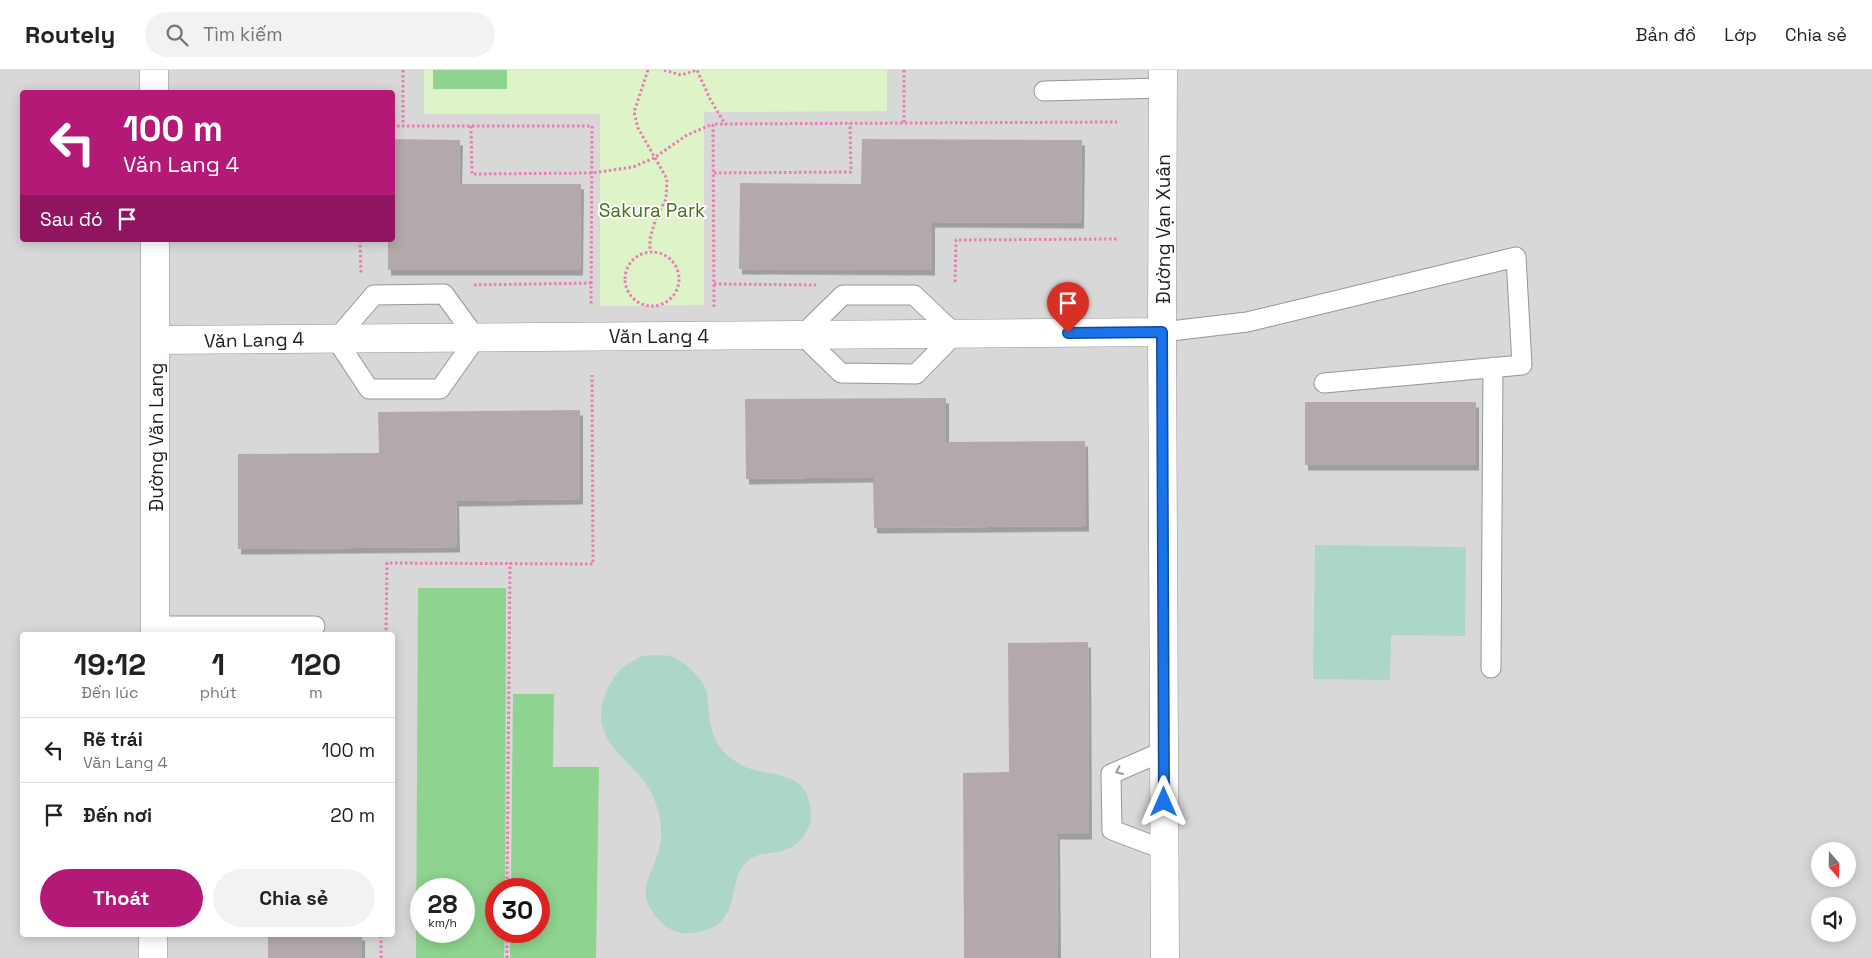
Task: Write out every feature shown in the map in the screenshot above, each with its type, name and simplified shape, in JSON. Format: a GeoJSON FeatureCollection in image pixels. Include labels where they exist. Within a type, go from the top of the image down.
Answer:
{"type":"FeatureCollection","features":[{"type":"Feature","properties":{"kind":"street"},"geometry":{"type":"LineString","coordinates":[[154,70],[154,90]]}},
{"type":"Feature","properties":{"kind":"street","name":"Đường Vạn Xuân"},"geometry":{"type":"LineString","coordinates":[[1163,79],[1162,332],[1165,958]]}},
{"type":"Feature","properties":{"kind":"street","name":"Đường Văn Lang"},"geometry":{"type":"LineString","coordinates":[[154,630],[155,242]]}},
{"type":"Feature","properties":{"kind":"street","name":"Văn Lang 4"},"geometry":{"type":"LineString","coordinates":[[156,340],[1162,332]]}},
{"type":"Feature","properties":{"kind":"street"},"geometry":{"type":"LineString","coordinates":[[153,937],[153,958]]}},
{"type":"Feature","properties":{"kind":"lane"},"geometry":{"type":"LineString","coordinates":[[1044,91],[1163,79]]}},
{"type":"Feature","properties":{"kind":"lane"},"geometry":{"type":"LineString","coordinates":[[1162,332],[1248,322],[1516,257],[1522,365],[1324,383]]}},
{"type":"Feature","properties":{"kind":"lane"},"geometry":{"type":"LineString","coordinates":[[444,294],[476,338],[440,389],[369,388],[336,339],[374,295],[444,294]]}},
{"type":"Feature","properties":{"kind":"lane"},"geometry":{"type":"LineString","coordinates":[[843,295],[914,295],[955,334],[916,374],[841,373],[802,335],[843,295]]}},
{"type":"Feature","properties":{"kind":"lane"},"geometry":{"type":"LineString","coordinates":[[1491,668],[1493,368]]}},
{"type":"Feature","properties":{"kind":"lane"},"geometry":{"type":"LineString","coordinates":[[154,630],[315,626]]}},
{"type":"Feature","properties":{"kind":"lane"},"geometry":{"type":"LineString","coordinates":[[1164,751],[1111,774],[1112,830],[1164,850]]}},
{"type":"Feature","properties":{"kind":"path"},"geometry":{"type":"LineString","coordinates":[[403,70],[403,126]]}},
{"type":"Feature","properties":{"kind":"path"},"geometry":{"type":"LineString","coordinates":[[648,70],[634,112],[638,128],[667,179],[666,198],[656,218],[650,239],[650,251]]}},
{"type":"Feature","properties":{"kind":"path"},"geometry":{"type":"LineString","coordinates":[[664,70],[681,75],[697,70],[710,99],[725,124]]}},
{"type":"Feature","properties":{"kind":"path"},"geometry":{"type":"LineString","coordinates":[[904,70],[904,123]]}},
{"type":"Feature","properties":{"kind":"path"},"geometry":{"type":"LineString","coordinates":[[471,126],[472,174],[592,174],[633,167],[654,158],[687,135],[713,124],[1117,122]]}},
{"type":"Feature","properties":{"kind":"path"},"geometry":{"type":"LineString","coordinates":[[714,173],[850,172],[850,123]]}},
{"type":"Feature","properties":{"kind":"path"},"geometry":{"type":"LineString","coordinates":[[713,124],[714,309]]}},
{"type":"Feature","properties":{"kind":"path"},"geometry":{"type":"LineString","coordinates":[[395,126],[592,126],[592,308]]}},
{"type":"Feature","properties":{"kind":"path"},"geometry":{"type":"LineString","coordinates":[[955,282],[956,240],[1118,238]]}},
{"type":"Feature","properties":{"kind":"path"},"geometry":{"type":"LineString","coordinates":[[360,242],[362,277]]}},
{"type":"Feature","properties":{"kind":"path"},"geometry":{"type":"LineString","coordinates":[[650,251],[665,254],[676,264],[680,277],[677,291],[667,302],[653,306],[639,303],[633,299],[628,294],[624,280],[627,266],[637,255],[650,251]]}},
{"type":"Feature","properties":{"kind":"path"},"geometry":{"type":"LineString","coordinates":[[474,285],[592,284]]}},
{"type":"Feature","properties":{"kind":"path"},"geometry":{"type":"LineString","coordinates":[[714,284],[821,285]]}},
{"type":"Feature","properties":{"kind":"path"},"geometry":{"type":"LineString","coordinates":[[386,632],[387,563],[593,564],[592,375]]}},
{"type":"Feature","properties":{"kind":"path"},"geometry":{"type":"LineString","coordinates":[[507,878],[510,563]]}},
{"type":"Feature","properties":{"kind":"path"},"geometry":{"type":"LineString","coordinates":[[381,937],[381,958]]}},
{"type":"Feature","properties":{"kind":"path"},"geometry":{"type":"LineString","coordinates":[[507,943],[507,958]]}},
{"type":"Feature","properties":{"kind":"shaded area"},"geometry":{"type":"Polygon","coordinates":[[[0,70],[1872,70],[1872,958],[0,958],[0,70]]]}},
{"type":"Feature","properties":{"kind":"shaded area"},"geometry":{"type":"Polygon","coordinates":[[[1315,545],[1466,547],[1465,636],[1391,635],[1390,680],[1313,679],[1315,545]]]}},
{"type":"Feature","properties":{"kind":"shaded area"},"geometry":{"type":"Polygon","coordinates":[[[641,656],[669,656],[687,666],[704,685],[713,733],[723,751],[746,767],[795,781],[807,795],[810,806],[809,826],[802,838],[794,846],[785,850],[758,855],[750,859],[743,866],[737,878],[728,912],[721,922],[710,929],[688,933],[675,931],[663,924],[651,910],[646,892],[661,839],[658,812],[655,801],[642,778],[614,748],[602,726],[601,712],[610,683],[621,669],[641,656]]]}},
{"type":"Feature","properties":{"kind":"green space","name":"Sakura Park"},"geometry":{"type":"Polygon","coordinates":[[[424,70],[887,70],[887,111],[704,112],[704,305],[600,306],[600,114],[424,114],[424,70]]]}},
{"type":"Feature","properties":{"kind":"green space"},"geometry":{"type":"Polygon","coordinates":[[[433,70],[507,70],[507,89],[433,89],[433,70]]]}},
{"type":"Feature","properties":{"kind":"green space"},"geometry":{"type":"Polygon","coordinates":[[[418,588],[506,588],[505,878],[485,878],[485,943],[505,943],[504,958],[416,958],[416,943],[475,943],[475,878],[416,878],[418,588]]]}},
{"type":"Feature","properties":{"kind":"green space"},"geometry":{"type":"Polygon","coordinates":[[[513,694],[554,694],[553,767],[599,767],[596,958],[510,958],[510,943],[550,943],[550,878],[511,878],[513,694]]]}},
{"type":"Feature","properties":{"kind":"building"},"geometry":{"type":"Polygon","coordinates":[[[395,139],[460,140],[459,184],[581,184],[580,270],[388,270],[388,242],[395,242],[395,139]]]}},
{"type":"Feature","properties":{"kind":"building"},"geometry":{"type":"Polygon","coordinates":[[[862,139],[1082,140],[1081,223],[932,222],[932,270],[739,269],[740,183],[861,184],[862,139]]]}},
{"type":"Feature","properties":{"kind":"building"},"geometry":{"type":"Polygon","coordinates":[[[946,398],[946,442],[1085,441],[1086,526],[874,528],[873,477],[746,479],[745,399],[946,398]]]}},
{"type":"Feature","properties":{"kind":"building"},"geometry":{"type":"Polygon","coordinates":[[[1305,402],[1476,402],[1476,465],[1305,465],[1305,402]]]}},
{"type":"Feature","properties":{"kind":"building"},"geometry":{"type":"Polygon","coordinates":[[[580,410],[580,499],[456,501],[457,547],[238,549],[238,454],[379,453],[378,412],[580,410]]]}},
{"type":"Feature","properties":{"kind":"building"},"geometry":{"type":"Polygon","coordinates":[[[1088,642],[1089,834],[1057,834],[1058,958],[964,958],[963,773],[1009,772],[1008,643],[1088,642]]]}},
{"type":"Feature","properties":{"kind":"building"},"geometry":{"type":"Polygon","coordinates":[[[268,937],[362,937],[362,958],[268,958],[268,937]]]}},
{"type":"Feature","properties":{"kind":"route"},"geometry":{"type":"LineString","coordinates":[[1068,333],[1162,332],[1164,802]]}}]}
